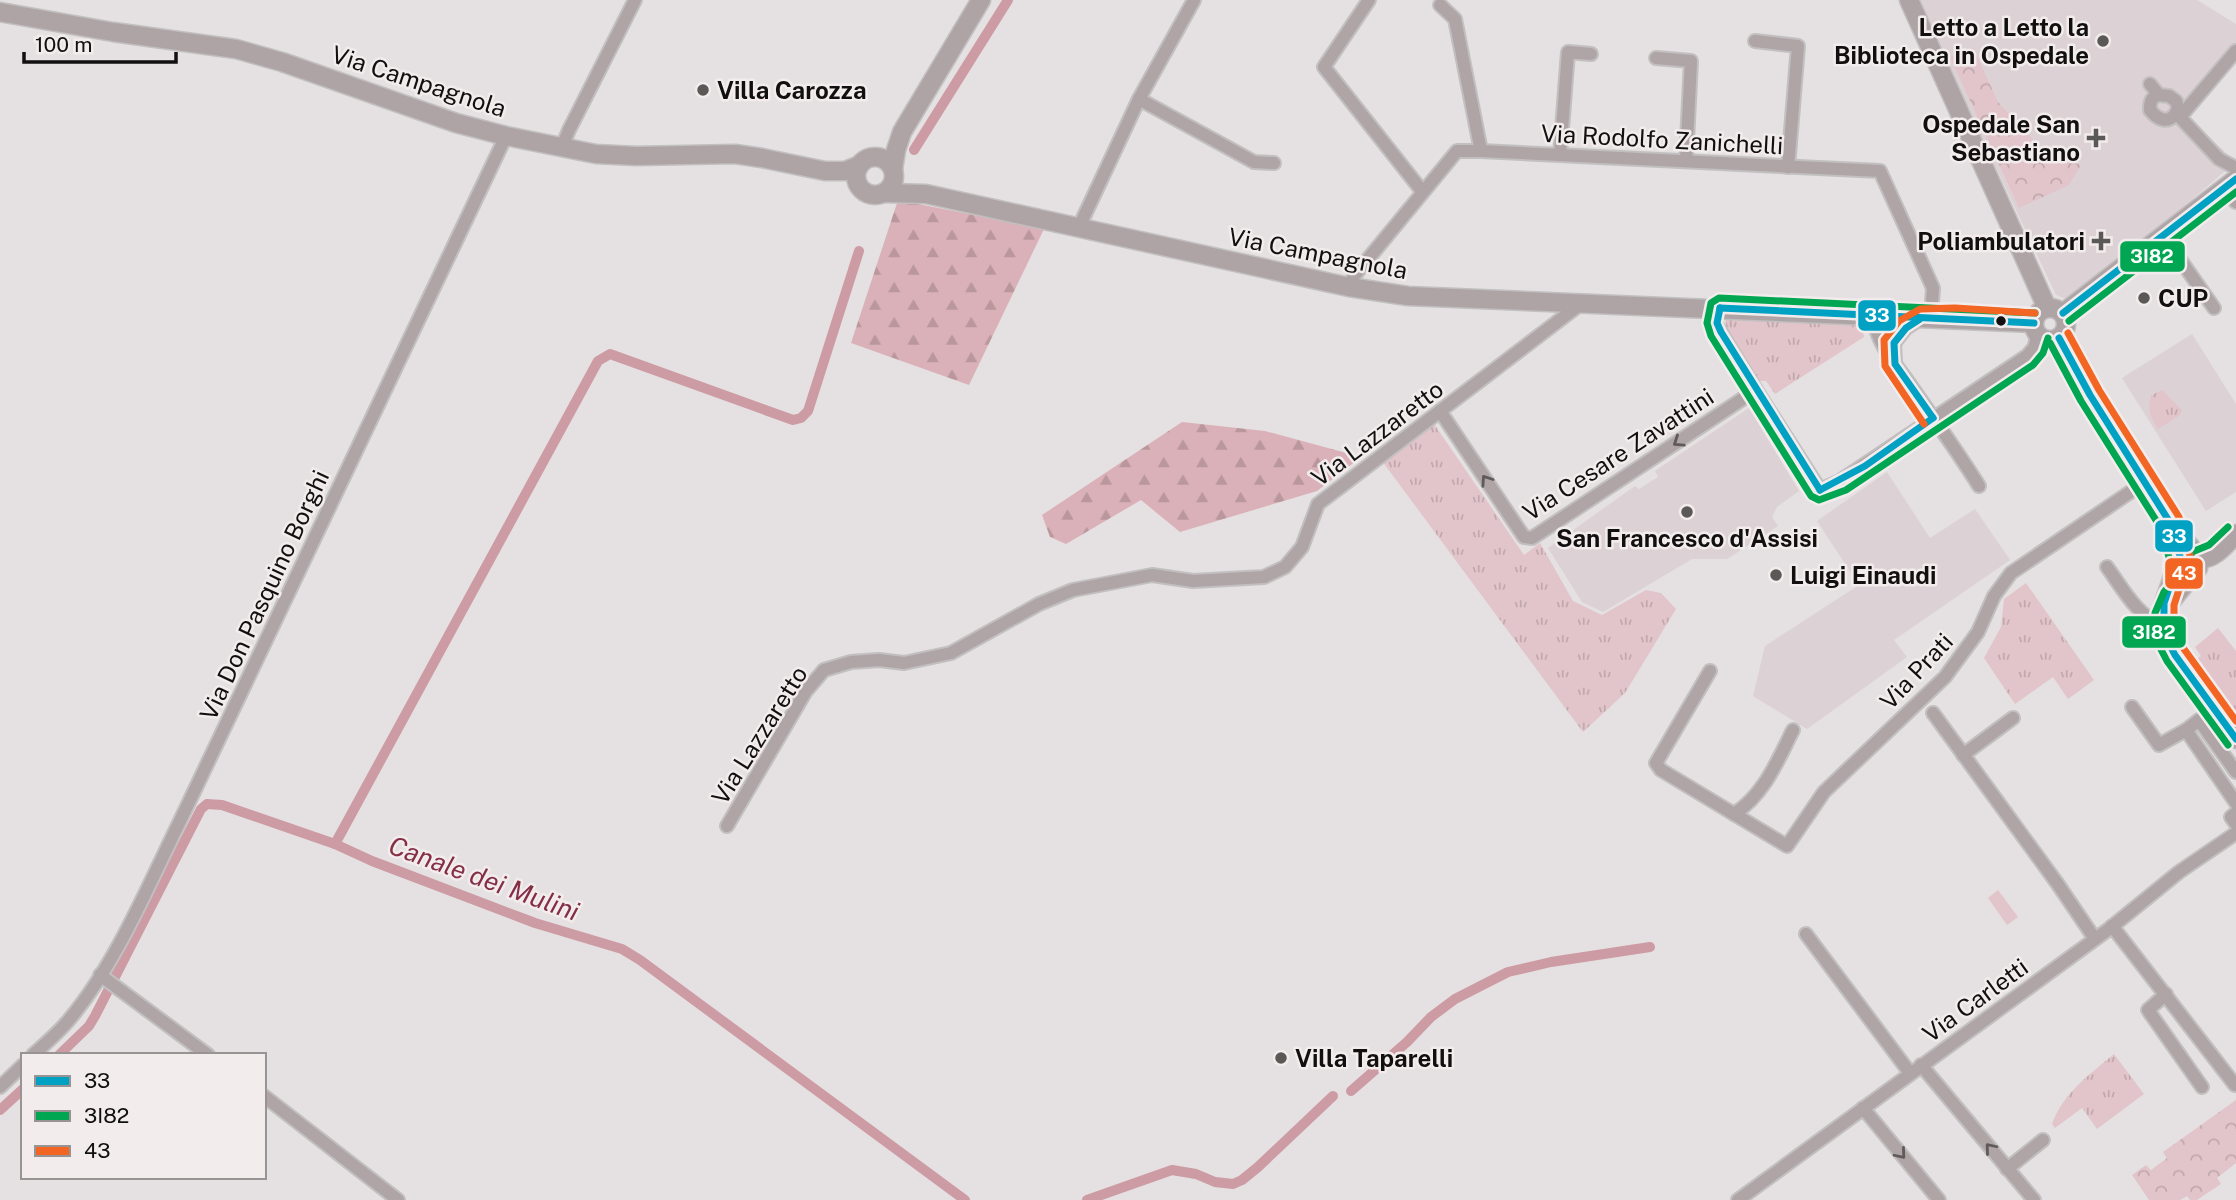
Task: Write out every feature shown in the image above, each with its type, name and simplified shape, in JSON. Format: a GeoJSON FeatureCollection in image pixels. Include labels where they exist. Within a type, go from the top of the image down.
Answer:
{"type":"FeatureCollection","features":[{"type":"Feature","properties":{"kind":"main road"},"geometry":{"type":"LineString","coordinates":[[886,193],[893,184],[896,150],[902,132],[981,0]]}},
{"type":"Feature","properties":{"kind":"main road"},"geometry":{"type":"LineString","coordinates":[[1909,0],[2055,311],[2067,326],[2059,338],[2048,340],[2036,329],[2037,314],[2055,311],[2163,235],[2232,191]]}},
{"type":"Feature","properties":{"kind":"main road","name":"Via Campagnola"},"geometry":{"type":"LineString","coordinates":[[0,12],[113,32],[236,49],[430,115],[506,136],[613,156],[735,154],[825,171],[845,171],[867,161],[885,160],[894,171],[926,194]]}},
{"type":"Feature","properties":{"kind":"main road"},"geometry":{"type":"LineString","coordinates":[[858,186],[856,175],[867,161],[902,132]]}},
{"type":"Feature","properties":{"kind":"main road","name":"Via Campagnola"},"geometry":{"type":"LineString","coordinates":[[825,171],[873,196],[886,193],[926,194],[1349,287],[1408,296],[1582,303],[1714,313],[1926,318],[2036,329]]}},
{"type":"Feature","properties":{"kind":"main road"},"geometry":{"type":"LineString","coordinates":[[2059,338],[2084,384],[2169,521],[2189,561],[2164,622],[2167,641],[2236,738]]}},
{"type":"Feature","properties":{"kind":"main road"},"geometry":{"type":"LineString","coordinates":[[2189,561],[2207,559],[2236,534]]}},
{"type":"Feature","properties":{"kind":"street"},"geometry":{"type":"LineString","coordinates":[[562,147],[635,0]]}},
{"type":"Feature","properties":{"kind":"street"},"geometry":{"type":"LineString","coordinates":[[1079,227],[1139,99],[1194,0]]}},
{"type":"Feature","properties":{"kind":"street"},"geometry":{"type":"LineString","coordinates":[[1369,0],[1324,66],[1422,191]]}},
{"type":"Feature","properties":{"kind":"street"},"geometry":{"type":"LineString","coordinates":[[1440,5],[1455,19],[1481,151]]}},
{"type":"Feature","properties":{"kind":"street"},"geometry":{"type":"LineString","coordinates":[[1755,41],[1798,46],[1788,167]]}},
{"type":"Feature","properties":{"kind":"street"},"geometry":{"type":"LineString","coordinates":[[2236,51],[2178,115],[2165,120],[2156,117],[2150,110],[2150,102],[2154,96],[2169,96],[2176,101],[2178,115],[2219,159],[2236,169]]}},
{"type":"Feature","properties":{"kind":"street"},"geometry":{"type":"LineString","coordinates":[[1560,155],[1568,52],[1591,54]]}},
{"type":"Feature","properties":{"kind":"street"},"geometry":{"type":"LineString","coordinates":[[1656,58],[1691,61],[1686,161]]}},
{"type":"Feature","properties":{"kind":"street"},"geometry":{"type":"LineString","coordinates":[[2150,84],[2159,94]]}},
{"type":"Feature","properties":{"kind":"street"},"geometry":{"type":"LineString","coordinates":[[1139,99],[1254,162],[1274,163]]}},
{"type":"Feature","properties":{"kind":"street","name":"Via Don Pasquino Borghi"},"geometry":{"type":"LineString","coordinates":[[35,1053],[108,981],[127,927],[506,136]]}},
{"type":"Feature","properties":{"kind":"street","name":"Via Rodolfo Zanichelli"},"geometry":{"type":"LineString","coordinates":[[1349,287],[1354,276],[1457,151],[1686,161],[1880,172],[1933,288],[1926,318]]}},
{"type":"Feature","properties":{"kind":"street"},"geometry":{"type":"LineString","coordinates":[[2163,235],[2214,308]]}},
{"type":"Feature","properties":{"kind":"street","name":"Via Lazzaretto"},"geometry":{"type":"LineString","coordinates":[[727,826],[806,691],[824,670],[851,662],[879,660],[904,663],[951,653],[1039,604],[1073,590],[1152,575],[1193,581],[1264,577],[1285,567],[1302,547],[1318,504],[1582,303]]}},
{"type":"Feature","properties":{"kind":"street"},"geometry":{"type":"LineString","coordinates":[[1714,313],[1756,390],[1821,490],[1907,438],[2028,356],[2034,348],[2036,329]]}},
{"type":"Feature","properties":{"kind":"street"},"geometry":{"type":"LineString","coordinates":[[1878,316],[1894,343],[1895,364]]}},
{"type":"Feature","properties":{"kind":"street"},"geometry":{"type":"LineString","coordinates":[[1878,316],[1875,327],[1884,350],[1979,486]]}},
{"type":"Feature","properties":{"kind":"street"},"geometry":{"type":"LineString","coordinates":[[1894,343],[1906,328],[1926,318]]}},
{"type":"Feature","properties":{"kind":"street","name":"Via Cesare Zavattini"},"geometry":{"type":"LineString","coordinates":[[1440,411],[1524,537],[1532,538],[1756,390]]}},
{"type":"Feature","properties":{"kind":"street","name":"Via Prati"},"geometry":{"type":"LineString","coordinates":[[1734,814],[1787,846],[1824,792],[1945,677],[1978,632],[1994,596],[2011,573],[2145,482]]}},
{"type":"Feature","properties":{"kind":"street"},"geometry":{"type":"LineString","coordinates":[[2107,567],[2146,617],[2164,622]]}},
{"type":"Feature","properties":{"kind":"street"},"geometry":{"type":"LineString","coordinates":[[1710,671],[1656,763],[1661,770],[1734,814],[1754,798],[1771,773],[1793,730]]}},
{"type":"Feature","properties":{"kind":"street"},"geometry":{"type":"LineString","coordinates":[[2132,707],[2159,745],[2199,720],[2236,772]]}},
{"type":"Feature","properties":{"kind":"street"},"geometry":{"type":"LineString","coordinates":[[1933,713],[2095,939]]}},
{"type":"Feature","properties":{"kind":"street"},"geometry":{"type":"LineString","coordinates":[[1963,755],[2013,718]]}},
{"type":"Feature","properties":{"kind":"street"},"geometry":{"type":"LineString","coordinates":[[2186,730],[2236,803]]}},
{"type":"Feature","properties":{"kind":"street"},"geometry":{"type":"LineString","coordinates":[[2236,813],[2231,817],[2236,824]]}},
{"type":"Feature","properties":{"kind":"street","name":"Via Carletti"},"geometry":{"type":"LineString","coordinates":[[1738,1200],[2095,939],[2179,872],[2236,833]]}},
{"type":"Feature","properties":{"kind":"street"},"geometry":{"type":"LineString","coordinates":[[2112,926],[2235,1085]]}},
{"type":"Feature","properties":{"kind":"street"},"geometry":{"type":"LineString","coordinates":[[1806,934],[1916,1069],[2034,1200]]}},
{"type":"Feature","properties":{"kind":"street"},"geometry":{"type":"LineString","coordinates":[[108,981],[205,1053]]}},
{"type":"Feature","properties":{"kind":"street"},"geometry":{"type":"LineString","coordinates":[[2166,995],[2148,1010],[2202,1087]]}},
{"type":"Feature","properties":{"kind":"street"},"geometry":{"type":"LineString","coordinates":[[0,1087],[21,1067]]}},
{"type":"Feature","properties":{"kind":"street"},"geometry":{"type":"LineString","coordinates":[[266,1098],[398,1200]]}},
{"type":"Feature","properties":{"kind":"street"},"geometry":{"type":"LineString","coordinates":[[1863,1108],[1940,1200]]}},
{"type":"Feature","properties":{"kind":"street"},"geometry":{"type":"LineString","coordinates":[[2007,1169],[2043,1140]]}},
{"type":"Feature","properties":{"kind":"shaded area","name":"Ospedale San Sebastiano"},"geometry":{"type":"Polygon","coordinates":[[[1917,0],[2197,0],[2236,24],[2236,55],[2185,115],[2236,162],[2069,300],[2056,295],[1917,0]]]}},
{"type":"Feature","properties":{"kind":"shaded area"},"geometry":{"type":"Polygon","coordinates":[[[2192,334],[2236,404],[2236,492],[2206,511],[2122,378],[2192,334]]]}},
{"type":"Feature","properties":{"kind":"shaded area","name":"San Francesco d'Assisi"},"geometry":{"type":"Polygon","coordinates":[[[1749,408],[1799,491],[1777,507],[1772,517],[1778,526],[1727,559],[1692,559],[1603,612],[1582,602],[1548,548],[1635,486],[1639,489],[1658,477],[1655,471],[1749,408]]]}},
{"type":"Feature","properties":{"kind":"shaded area","name":"Luigi Einaudi"},"geometry":{"type":"Polygon","coordinates":[[[1887,472],[1930,538],[1975,509],[2010,560],[1894,640],[1907,657],[1807,729],[1753,696],[1765,646],[1859,585],[1817,521],[1887,472]]]}},
{"type":"Feature","properties":{"kind":"green space"},"geometry":{"type":"Polygon","coordinates":[[[1973,47],[1998,102],[2046,154],[2081,165],[2069,185],[2019,208],[1950,57],[1973,47]]]}},
{"type":"Feature","properties":{"kind":"green space"},"geometry":{"type":"Polygon","coordinates":[[[898,200],[1044,229],[969,385],[851,343],[898,200]]]}},
{"type":"Feature","properties":{"kind":"green space"},"geometry":{"type":"Polygon","coordinates":[[[1725,317],[1856,324],[1863,330],[1864,337],[1775,394],[1766,381],[1756,381],[1727,331],[1725,317]]]}},
{"type":"Feature","properties":{"kind":"green space"},"geometry":{"type":"Polygon","coordinates":[[[2162,390],[2182,410],[2179,416],[2158,429],[2151,417],[2149,405],[2152,395],[2162,390]]]}},
{"type":"Feature","properties":{"kind":"green space"},"geometry":{"type":"Polygon","coordinates":[[[1182,422],[1265,431],[1361,457],[1317,491],[1180,532],[1141,500],[1066,544],[1050,537],[1042,515],[1182,422]]]}},
{"type":"Feature","properties":{"kind":"green space"},"geometry":{"type":"Polygon","coordinates":[[[1434,424],[1524,555],[1540,543],[1573,601],[1602,615],[1646,590],[1661,593],[1676,609],[1625,693],[1583,732],[1382,461],[1434,424]]]}},
{"type":"Feature","properties":{"kind":"green space"},"geometry":{"type":"Polygon","coordinates":[[[2026,583],[2094,680],[2068,699],[2053,677],[2015,704],[1984,658],[2001,627],[2004,599],[2026,583]]]}},
{"type":"Feature","properties":{"kind":"green space"},"geometry":{"type":"Polygon","coordinates":[[[2218,628],[2236,651],[2236,721],[2192,663],[2201,656],[2195,647],[2218,628]]]}},
{"type":"Feature","properties":{"kind":"green space"},"geometry":{"type":"Polygon","coordinates":[[[1998,890],[2018,917],[2007,925],[1988,898],[1998,890]]]}},
{"type":"Feature","properties":{"kind":"green space"},"geometry":{"type":"Polygon","coordinates":[[[2114,1054],[2144,1094],[2097,1129],[2082,1108],[2055,1128],[2052,1124],[2070,1094],[2114,1054]]]}},
{"type":"Feature","properties":{"kind":"green space"},"geometry":{"type":"Polygon","coordinates":[[[2236,1100],[2236,1163],[2217,1178],[2221,1184],[2197,1200],[2190,1200],[2187,1196],[2180,1200],[2149,1200],[2132,1175],[2146,1165],[2151,1170],[2167,1158],[2163,1152],[2236,1100]]]}},
{"type":"Feature","properties":{"kind":"waterway"},"geometry":{"type":"LineString","coordinates":[[914,150],[1008,0]]}},
{"type":"Feature","properties":{"kind":"waterway"},"geometry":{"type":"LineString","coordinates":[[335,844],[598,361],[610,354],[793,420],[801,418],[808,411],[859,251]]}},
{"type":"Feature","properties":{"kind":"waterway","name":"Canale dei Mulini"},"geometry":{"type":"LineString","coordinates":[[61,1053],[89,1026],[95,1016],[201,809],[207,804],[222,805],[335,844],[372,861],[535,923],[622,949],[965,1200]]}},
{"type":"Feature","properties":{"kind":"waterway","name":"Canale dei Mulini"},"geometry":{"type":"LineString","coordinates":[[1351,1091],[1431,1017],[1455,999],[1508,972],[1551,962],[1650,947]]}},
{"type":"Feature","properties":{"kind":"waterway","name":"Canale dei Mulini"},"geometry":{"type":"LineString","coordinates":[[0,1110],[21,1091]]}},
{"type":"Feature","properties":{"kind":"waterway","name":"Canale dei Mulini"},"geometry":{"type":"LineString","coordinates":[[1087,1200],[1172,1170],[1233,1184],[1258,1167],[1333,1096]]}},
{"type":"Feature","properties":{"kind":"transit line","name":"33"},"geometry":{"type":"LineString","coordinates":[[2063,313],[2236,179]]}},
{"type":"Feature","properties":{"kind":"transit line","name":"3I82"},"geometry":{"type":"LineString","coordinates":[[2069,321],[2236,192]]}},
{"type":"Feature","properties":{"kind":"transit line","name":"3I82"},"geometry":{"type":"LineString","coordinates":[[2035,313],[1719,298],[1711,303],[1707,323],[1711,336],[1811,496],[1819,500],[1846,490],[2033,365],[2043,353],[2048,338]]}},
{"type":"Feature","properties":{"kind":"transit line","name":"33"},"geometry":{"type":"LineString","coordinates":[[1720,308],[2034,323]]}},
{"type":"Feature","properties":{"kind":"transit line","name":"33"},"geometry":{"type":"LineString","coordinates":[[1720,308],[1717,323],[1721,332],[1820,490]]}},
{"type":"Feature","properties":{"kind":"transit line","name":"43"},"geometry":{"type":"LineString","coordinates":[[1924,424],[1885,366],[1884,340],[1899,321],[1920,309],[1955,308],[2035,313]]}},
{"type":"Feature","properties":{"kind":"transit line","name":"33"},"geometry":{"type":"LineString","coordinates":[[1920,319],[1906,328],[1894,343],[1895,364],[1933,418]]}},
{"type":"Feature","properties":{"kind":"transit line","name":"43"},"geometry":{"type":"LineString","coordinates":[[2068,333],[2099,390],[2179,517],[2190,556],[2174,605],[2174,631],[2236,721]]}},
{"type":"Feature","properties":{"kind":"transit line","name":"33"},"geometry":{"type":"LineString","coordinates":[[2059,338],[2090,395],[2169,521],[2180,556],[2164,603],[2164,634],[2175,655],[2236,739]]}},
{"type":"Feature","properties":{"kind":"transit line","name":"3I82"},"geometry":{"type":"LineString","coordinates":[[2050,343],[2081,401],[2159,525],[2169,557],[2169,573],[2181,583],[2194,584]]}},
{"type":"Feature","properties":{"kind":"transit line","name":"33"},"geometry":{"type":"LineString","coordinates":[[1820,490],[1865,466],[1933,418]]}},
{"type":"Feature","properties":{"kind":"transit line","name":"3I82"},"geometry":{"type":"LineString","coordinates":[[2228,527],[2209,545],[2192,552],[2188,563],[2164,592],[2155,613],[2154,636],[2167,661],[2228,745]]}},
{"type":"Feature","properties":{"kind":"place","name":"Letto a Letto la Biblioteca in Ospedale"},"geometry":{"type":"Point","coordinates":[2103,41]}},
{"type":"Feature","properties":{"kind":"place","name":"Villa Carozza"},"geometry":{"type":"Point","coordinates":[703,90]}},
{"type":"Feature","properties":{"kind":"place","name":"Ospedale San Sebastiano"},"geometry":{"type":"Point","coordinates":[2096,138]}},
{"type":"Feature","properties":{"kind":"place","name":"Poliambulatori"},"geometry":{"type":"Point","coordinates":[2101,241]}},
{"type":"Feature","properties":{"kind":"place","name":"CUP"},"geometry":{"type":"Point","coordinates":[2144,298]}},
{"type":"Feature","properties":{"kind":"place","name":"San Francesco d'Assisi"},"geometry":{"type":"Point","coordinates":[1687,512]}},
{"type":"Feature","properties":{"kind":"place","name":"Luigi Einaudi"},"geometry":{"type":"Point","coordinates":[1776,575]}},
{"type":"Feature","properties":{"kind":"place","name":"Villa Taparelli"},"geometry":{"type":"Point","coordinates":[1281,1058]}}]}
